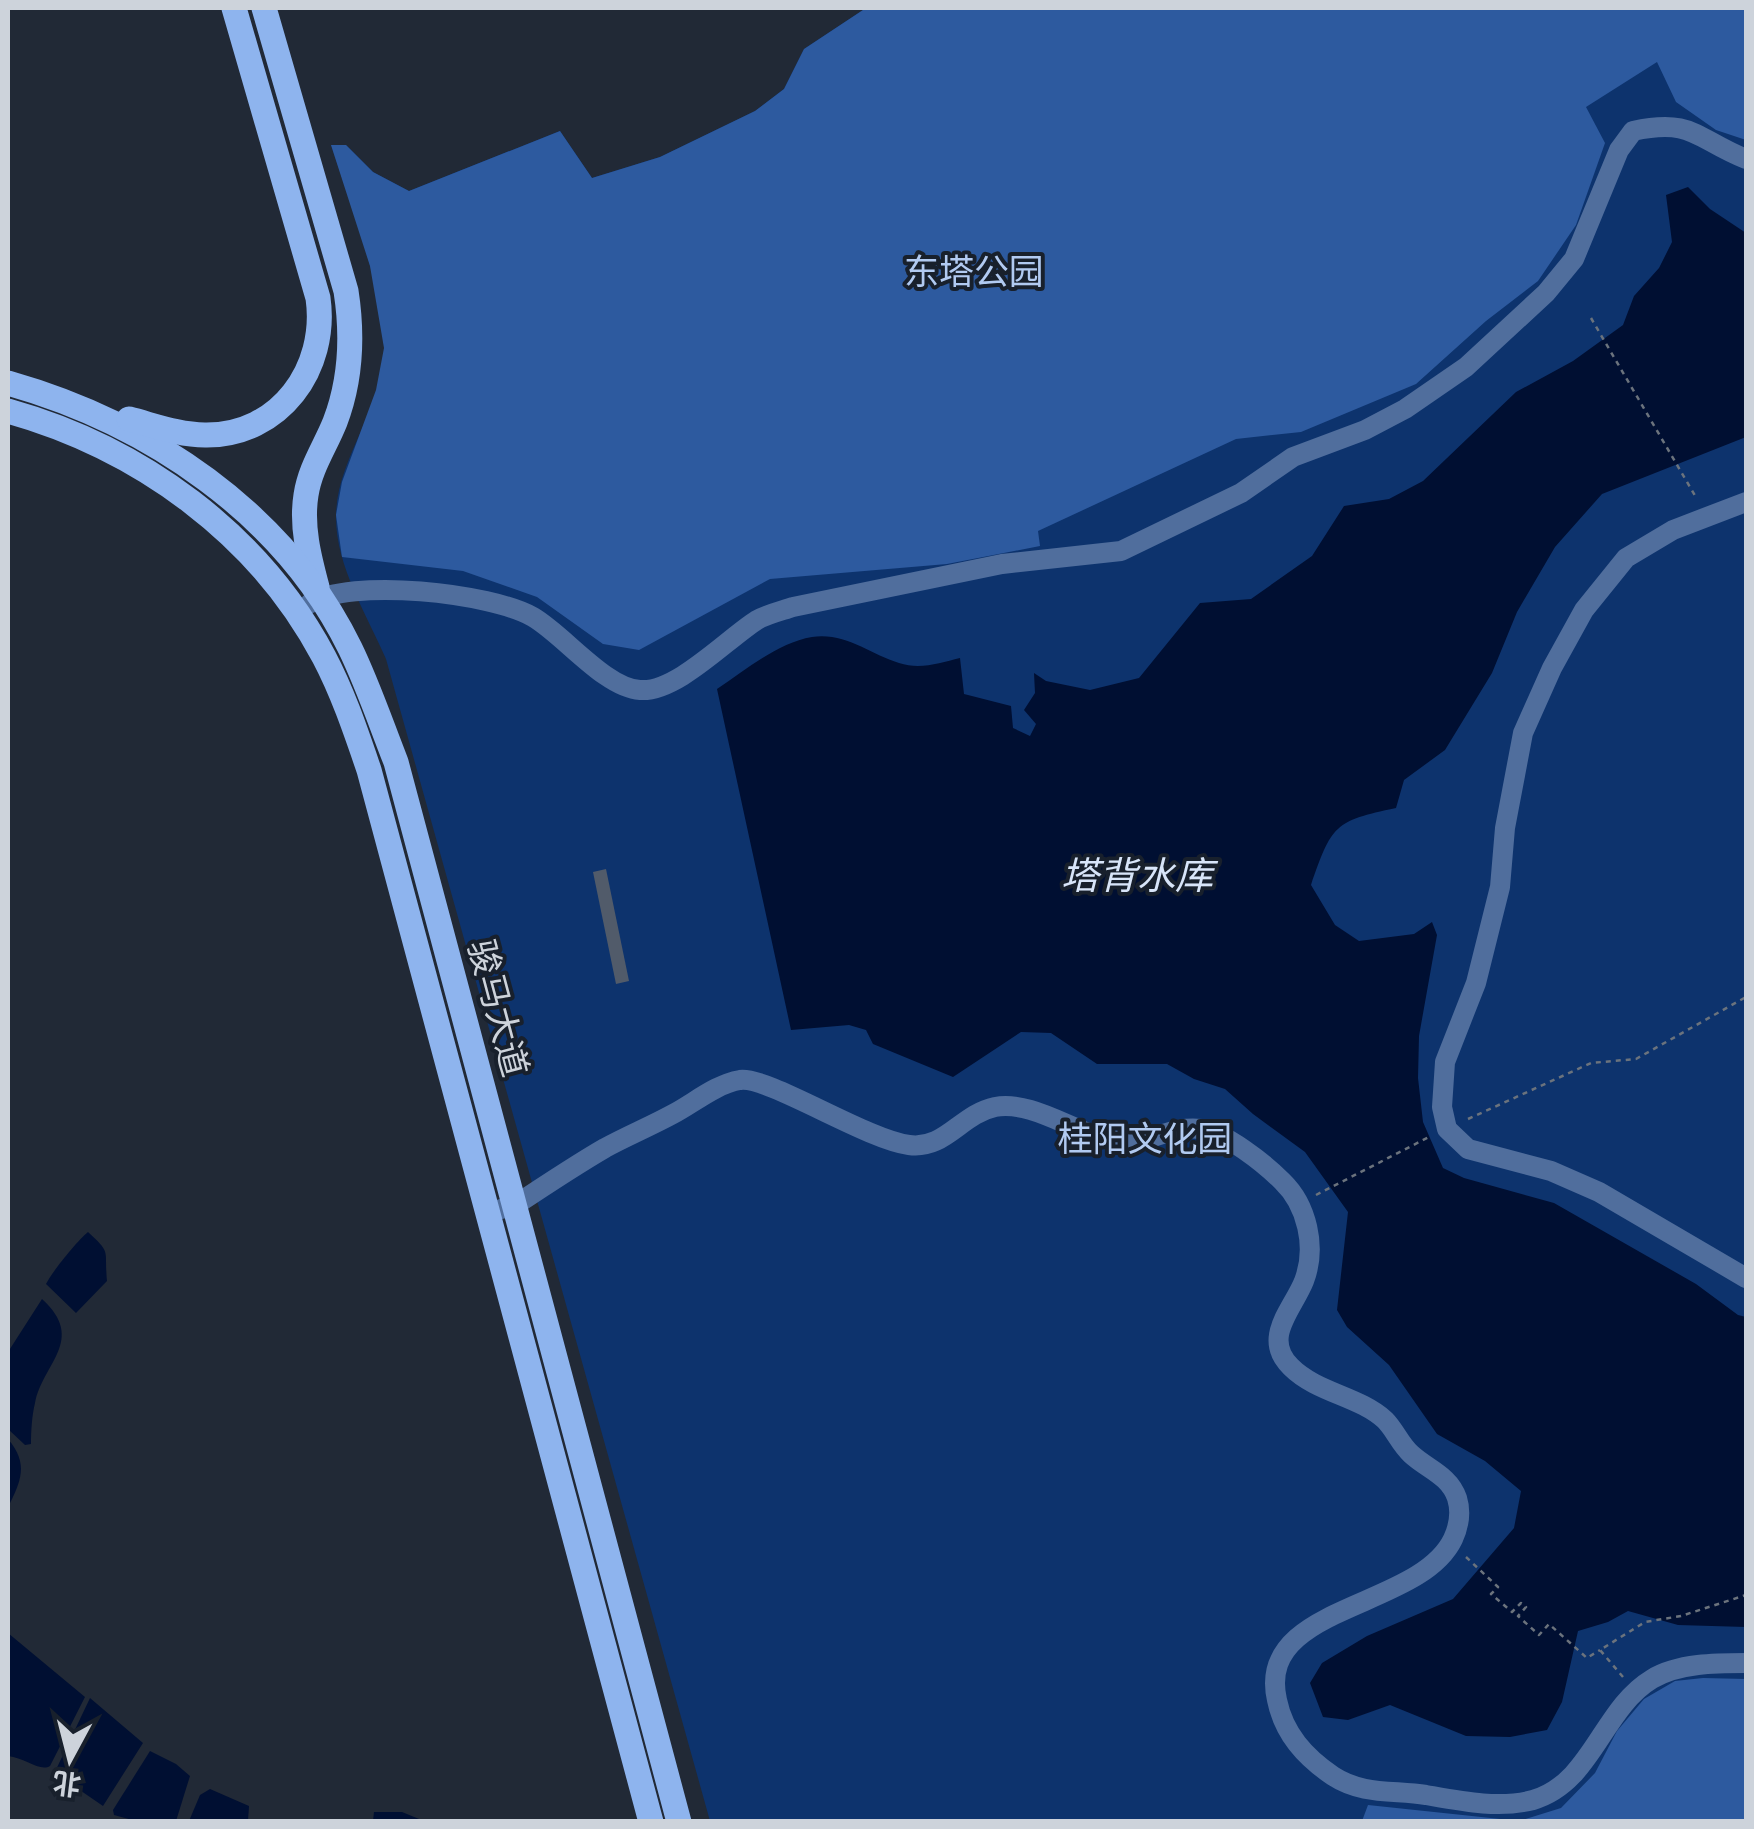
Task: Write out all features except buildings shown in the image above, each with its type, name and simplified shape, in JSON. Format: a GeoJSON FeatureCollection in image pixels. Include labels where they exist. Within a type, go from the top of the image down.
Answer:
{"type":"FeatureCollection","features":[{"type":"Feature","properties":{"kind":"main road"},"geometry":{"type":"LineString","coordinates":[[75,404],[190,434],[225,434],[273,414],[297,390],[313,362],[320,331],[318,298],[234,8]]}},
{"type":"Feature","properties":{"kind":"main road"},"geometry":{"type":"LineString","coordinates":[[264,8],[350,313],[350,356],[343,398],[314,466],[306,496],[304,530],[319,597]]}},
{"type":"Feature","properties":{"kind":"main road","name":"骏马大道"},"geometry":{"type":"LineString","coordinates":[[8,383],[75,404],[143,436],[201,475],[264,531],[319,597],[349,646],[396,762],[678,1822]]}},
{"type":"Feature","properties":{"kind":"main road","name":"骏马大道"},"geometry":{"type":"LineString","coordinates":[[8,411],[98,444],[157,477],[233,538],[296,612],[324,658],[370,770],[650,1822]]}},
{"type":"Feature","properties":{"kind":"lane"},"geometry":{"type":"LineString","coordinates":[[296,612],[319,597],[346,591],[391,590],[508,606],[534,618],[625,687],[652,690],[673,681],[760,618],[793,607],[1002,564],[1121,552],[1241,493],[1294,457],[1406,410],[1466,367],[1546,293],[1574,259],[1619,150],[1633,130],[1662,124],[1696,132],[1746,159]]}},
{"type":"Feature","properties":{"kind":"lane"},"geometry":{"type":"LineString","coordinates":[[1746,502],[1673,530],[1626,558],[1584,610],[1552,668],[1522,734],[1504,828],[1500,888],[1476,984],[1445,1062],[1442,1107],[1447,1128],[1468,1148],[1551,1172],[1599,1192],[1746,1278]]}},
{"type":"Feature","properties":{"kind":"lane"},"geometry":{"type":"LineString","coordinates":[[488,1212],[514,1206],[610,1145],[712,1091],[744,1079],[884,1141],[918,1147],[941,1140],[965,1119],[990,1108],[1013,1106],[1078,1131],[1136,1144],[1171,1131],[1205,1129],[1254,1158],[1301,1202],[1308,1232],[1304,1280],[1278,1331],[1280,1351],[1289,1366],[1386,1421],[1413,1457],[1436,1471],[1454,1489],[1460,1507],[1451,1543],[1424,1573],[1303,1630],[1281,1656],[1273,1685],[1280,1717],[1300,1750],[1336,1778],[1364,1791],[1498,1804],[1534,1800],[1568,1783],[1620,1710],[1652,1679],[1715,1663],[1746,1664]]}},
{"type":"Feature","properties":{"kind":"path"},"geometry":{"type":"LineString","coordinates":[[1591,318],[1673,452],[1707,518]]}},
{"type":"Feature","properties":{"kind":"path"},"geometry":{"type":"LineString","coordinates":[[1301,1202],[1447,1128],[1591,1063],[1636,1058],[1746,997]]}},
{"type":"Feature","properties":{"kind":"path"},"geometry":{"type":"LineString","coordinates":[[1451,1543],[1498,1586],[1491,1594],[1512,1612],[1522,1603],[1526,1607],[1518,1616],[1539,1635],[1549,1624],[1587,1658],[1645,1622],[1681,1616],[1746,1596]]}},
{"type":"Feature","properties":{"kind":"path"},"geometry":{"type":"LineString","coordinates":[[1600,1650],[1636,1694]]}},
{"type":"Feature","properties":{"kind":"green space","name":"桂阳文化园"},"geometry":{"type":"Polygon","coordinates":[[[866,8],[1746,8],[1746,1821],[710,1821],[386,659],[341,552],[336,515],[338,494],[377,389],[384,346],[371,269],[331,145],[346,145],[373,172],[409,191],[560,131],[592,178],[660,157],[755,111],[784,89],[804,49],[866,8]]]}},
{"type":"Feature","properties":{"kind":"green space","name":"东塔公园"},"geometry":{"type":"Polygon","coordinates":[[[866,8],[1746,8],[1746,140],[1716,130],[1676,102],[1657,62],[1586,107],[1605,143],[1576,225],[1538,281],[1416,384],[1301,432],[1236,439],[1038,531],[1040,546],[947,564],[770,579],[639,650],[603,644],[537,597],[463,571],[342,557],[336,515],[342,482],[376,390],[384,348],[370,266],[331,145],[346,145],[373,172],[409,191],[560,131],[592,178],[660,157],[755,111],[784,89],[804,49],[866,8]]]}},
{"type":"Feature","properties":{"kind":"green space"},"geometry":{"type":"Polygon","coordinates":[[[1746,1679],[1746,1821],[1519,1821],[1561,1808],[1595,1773],[1617,1731],[1644,1699],[1675,1681],[1746,1679]]]}},
{"type":"Feature","properties":{"kind":"green space"},"geometry":{"type":"Polygon","coordinates":[[[1368,1805],[1519,1821],[1362,1821],[1368,1805]]]}},
{"type":"Feature","properties":{"kind":"water","name":"塔背水库"},"geometry":{"type":"Polygon","coordinates":[[[1688,187],[1710,209],[1746,233],[1746,437],[1602,494],[1555,547],[1517,612],[1492,673],[1445,750],[1404,780],[1396,808],[1360,817],[1338,829],[1324,849],[1311,885],[1335,925],[1359,941],[1414,934],[1432,922],[1437,935],[1419,1036],[1418,1078],[1423,1122],[1443,1168],[1464,1178],[1554,1203],[1746,1317],[1746,1627],[1678,1625],[1628,1611],[1578,1631],[1562,1702],[1547,1730],[1510,1737],[1466,1736],[1390,1705],[1348,1720],[1323,1717],[1310,1683],[1322,1663],[1367,1636],[1453,1599],[1514,1528],[1521,1491],[1485,1461],[1437,1434],[1389,1365],[1347,1327],[1337,1310],[1348,1212],[1305,1152],[1225,1089],[1194,1079],[1167,1064],[1097,1064],[1051,1033],[1021,1032],[953,1077],[873,1044],[866,1030],[849,1025],[791,1030],[717,689],[786,645],[824,636],[907,665],[930,665],[960,658],[964,694],[1011,706],[1013,728],[1030,736],[1036,724],[1024,710],[1035,693],[1034,673],[1046,681],[1090,690],[1139,678],[1200,603],[1251,599],[1312,556],[1344,506],[1389,499],[1423,481],[1516,392],[1573,361],[1623,325],[1634,296],[1659,268],[1672,242],[1666,195],[1688,187]]]}},
{"type":"Feature","properties":{"kind":"water"},"geometry":{"type":"Polygon","coordinates":[[[88,1232],[105,1253],[107,1281],[76,1313],[46,1284],[88,1232]]]}},
{"type":"Feature","properties":{"kind":"water"},"geometry":{"type":"Polygon","coordinates":[[[42,1299],[55,1314],[61,1340],[39,1389],[31,1444],[25,1445],[8,1429],[8,1352],[42,1299]]]}},
{"type":"Feature","properties":{"kind":"water"},"geometry":{"type":"Polygon","coordinates":[[[8,1439],[19,1457],[21,1473],[8,1507],[8,1439]]]}},
{"type":"Feature","properties":{"kind":"water"},"geometry":{"type":"Polygon","coordinates":[[[8,1633],[85,1697],[50,1766],[37,1766],[8,1756],[8,1633]]]}},
{"type":"Feature","properties":{"kind":"water"},"geometry":{"type":"Polygon","coordinates":[[[90,1698],[143,1743],[103,1806],[53,1776],[90,1698]]]}},
{"type":"Feature","properties":{"kind":"water"},"geometry":{"type":"Polygon","coordinates":[[[150,1751],[190,1776],[176,1821],[136,1821],[114,1815],[113,1810],[150,1751]]]}},
{"type":"Feature","properties":{"kind":"water"},"geometry":{"type":"Polygon","coordinates":[[[210,1789],[249,1806],[248,1821],[189,1821],[200,1795],[210,1789]]]}},
{"type":"Feature","properties":{"kind":"water"},"geometry":{"type":"Polygon","coordinates":[[[374,1812],[402,1812],[424,1821],[373,1821],[374,1812]]]}}]}
